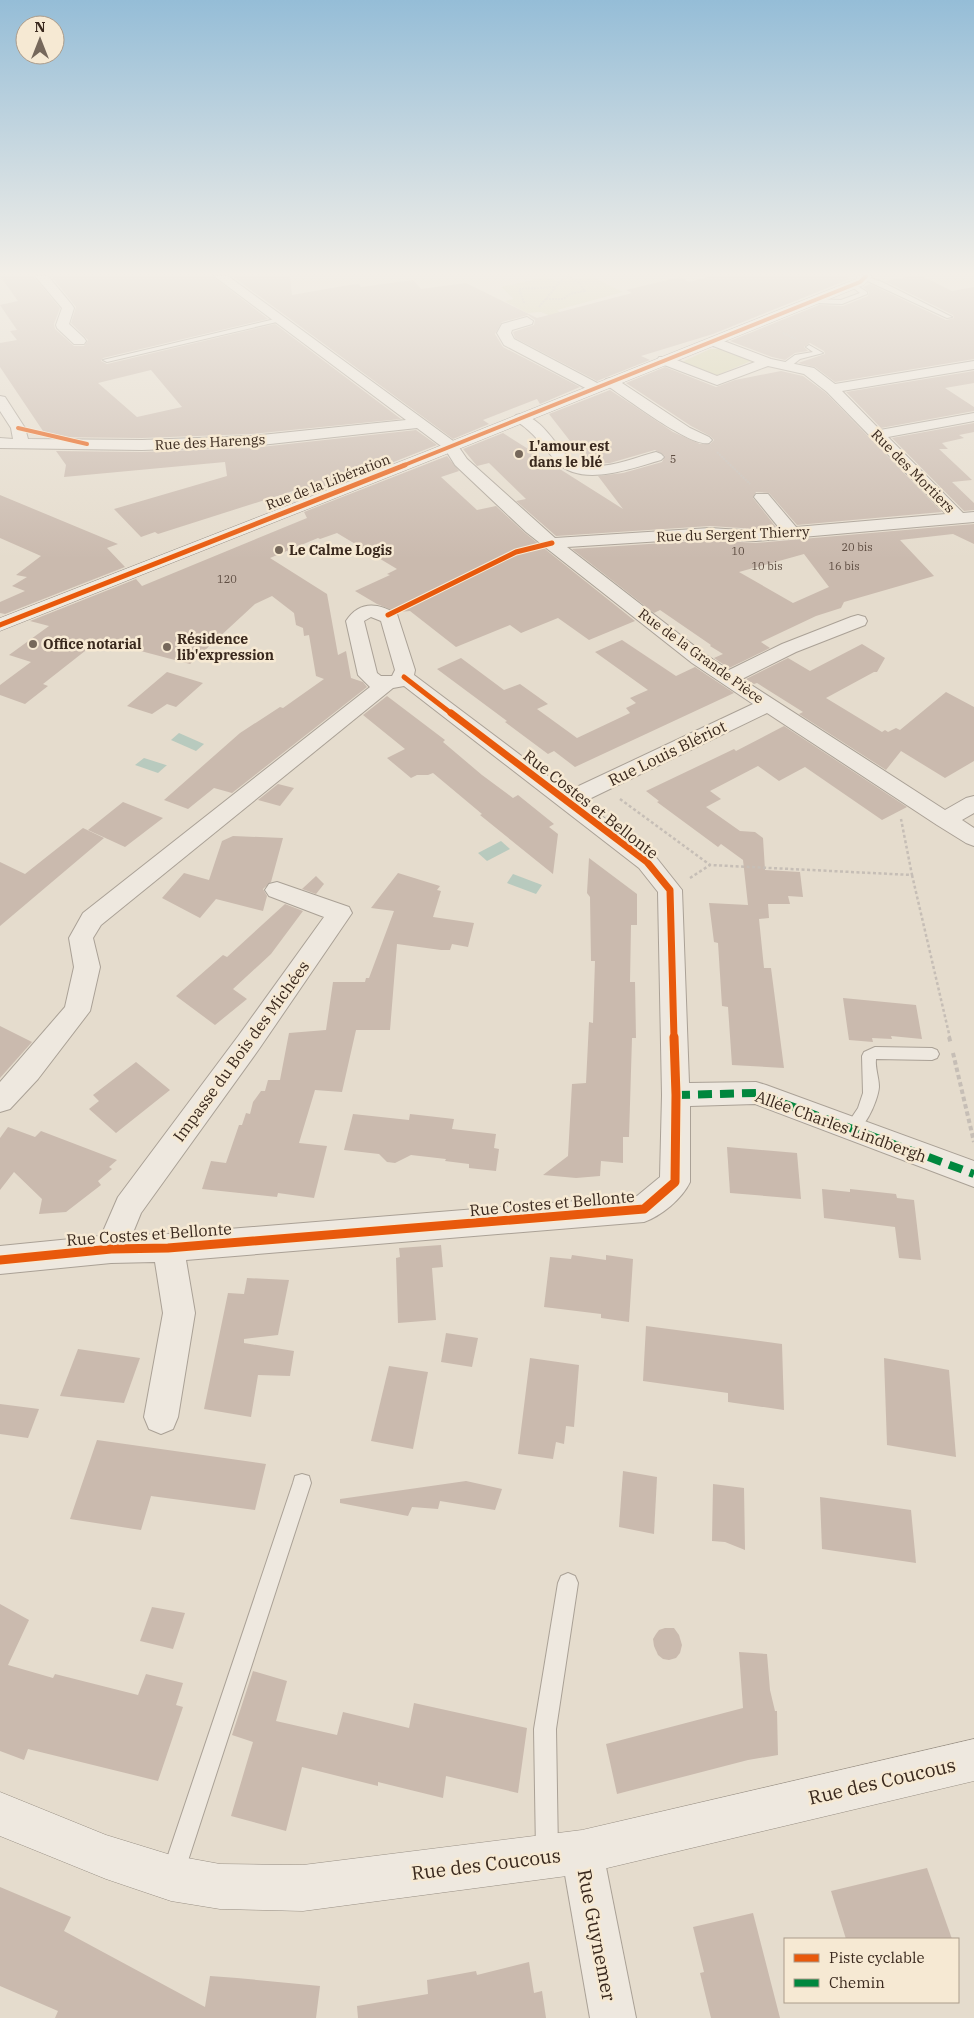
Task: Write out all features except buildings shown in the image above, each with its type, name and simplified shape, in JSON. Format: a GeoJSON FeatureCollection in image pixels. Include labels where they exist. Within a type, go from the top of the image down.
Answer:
{"type":"FeatureCollection","features":[{"type":"Feature","properties":{"kind":"street","name":"Rue de la Grande Pièce"},"geometry":{"type":"LineString","coordinates":[[347,370],[451,446],[454,455],[532,528],[699,659],[974,838]]}},
{"type":"Feature","properties":{"kind":"street"},"geometry":{"type":"LineString","coordinates":[[563,370],[596,388]]}},
{"type":"Feature","properties":{"kind":"street","name":"Rue de la Libération"},"geometry":{"type":"LineString","coordinates":[[0,625],[639,370]]}},
{"type":"Feature","properties":{"kind":"street"},"geometry":{"type":"LineString","coordinates":[[690,370],[717,381],[746,370]]}},
{"type":"Feature","properties":{"kind":"street","name":"Rue des Mortiers"},"geometry":{"type":"LineString","coordinates":[[806,370],[832,389],[876,435],[968,519]]}},
{"type":"Feature","properties":{"kind":"street"},"geometry":{"type":"LineString","coordinates":[[832,389],[943,370]]}},
{"type":"Feature","properties":{"kind":"street"},"geometry":{"type":"LineString","coordinates":[[611,382],[685,431],[704,440]]}},
{"type":"Feature","properties":{"kind":"street"},"geometry":{"type":"LineString","coordinates":[[0,400],[18,428],[22,443]]}},
{"type":"Feature","properties":{"kind":"street"},"geometry":{"type":"LineString","coordinates":[[876,435],[974,417]]}},
{"type":"Feature","properties":{"kind":"street"},"geometry":{"type":"LineString","coordinates":[[521,418],[537,426],[566,463],[582,470],[603,471],[656,457]]}},
{"type":"Feature","properties":{"kind":"street","name":"Rue des Harengs"},"geometry":{"type":"LineString","coordinates":[[0,443],[142,445],[252,441],[419,423]]}},
{"type":"Feature","properties":{"kind":"street"},"geometry":{"type":"LineString","coordinates":[[762,497],[792,533]]}},
{"type":"Feature","properties":{"kind":"street","name":"Rue du Sergent Thierry"},"geometry":{"type":"LineString","coordinates":[[552,543],[710,533],[756,536],[968,519]]}},
{"type":"Feature","properties":{"kind":"street"},"geometry":{"type":"LineString","coordinates":[[728,678],[789,648],[858,621]]}},
{"type":"Feature","properties":{"kind":"street","name":"Rue Costes et Bellonte"},"geometry":{"type":"LineString","coordinates":[[0,1101],[28,1071],[77,1011],[87,966],[81,938],[92,919],[396,680],[647,862],[670,890],[676,1095],[675,1182],[644,1209],[168,1248],[111,1249],[0,1260]]}},
{"type":"Feature","properties":{"kind":"street","name":"Rue Louis Blériot"},"geometry":{"type":"LineString","coordinates":[[566,802],[768,705]]}},
{"type":"Feature","properties":{"kind":"street"},"geometry":{"type":"LineString","coordinates":[[945,820],[974,803]]}},
{"type":"Feature","properties":{"kind":"street","name":"Impasse du Bois des Michées"},"geometry":{"type":"LineString","coordinates":[[111,1249],[129,1206],[250,1042],[340,913],[277,890]]}},
{"type":"Feature","properties":{"kind":"street","name":"Allée Charles Lindbergh"},"geometry":{"type":"LineString","coordinates":[[676,1095],[756,1093],[974,1174]]}},
{"type":"Feature","properties":{"kind":"street"},"geometry":{"type":"LineString","coordinates":[[161,1417],[179,1313],[168,1248]]}},
{"type":"Feature","properties":{"kind":"street","name":"Rue des Coucous"},"geometry":{"type":"LineString","coordinates":[[0,1814],[115,1859],[171,1878],[213,1886],[257,1889],[303,1888],[564,1854],[974,1760]]}},
{"type":"Feature","properties":{"kind":"street","name":"Rue Guynemer"},"geometry":{"type":"LineString","coordinates":[[564,1854],[613,2018]]}},
{"type":"Feature","properties":{"kind":"lane"},"geometry":{"type":"LineString","coordinates":[[851,1128],[862,1115],[870,1098],[872,1081],[868,1064],[869,1056],[875,1053],[932,1054]]}},
{"type":"Feature","properties":{"kind":"lane"},"geometry":{"type":"LineString","coordinates":[[171,1878],[302,1483]]}},
{"type":"Feature","properties":{"kind":"lane"},"geometry":{"type":"LineString","coordinates":[[564,1854],[545,1729],[568,1583]]}},
{"type":"Feature","properties":{"kind":"path"},"geometry":{"type":"LineString","coordinates":[[704,440],[742,475],[762,497]]}},
{"type":"Feature","properties":{"kind":"path"},"geometry":{"type":"LineString","coordinates":[[600,785],[710,865],[912,874]]}},
{"type":"Feature","properties":{"kind":"path"},"geometry":{"type":"LineString","coordinates":[[921,805],[900,820],[974,1142]]}},
{"type":"Feature","properties":{"kind":"path"},"geometry":{"type":"LineString","coordinates":[[670,890],[710,865]]}},
{"type":"Feature","properties":{"kind":"shaded area"},"geometry":{"type":"Polygon","coordinates":[[[699,370],[729,370],[715,376],[699,370]]]}},
{"type":"Feature","properties":{"kind":"shaded area"},"geometry":{"type":"Polygon","coordinates":[[[179,733],[204,744],[196,751],[171,740],[179,733]]]}},
{"type":"Feature","properties":{"kind":"shaded area"},"geometry":{"type":"Polygon","coordinates":[[[144,758],[167,765],[158,773],[135,765],[144,758]]]}},
{"type":"Feature","properties":{"kind":"shaded area"},"geometry":{"type":"Polygon","coordinates":[[[501,841],[510,849],[487,861],[478,853],[501,841]]]}},
{"type":"Feature","properties":{"kind":"shaded area"},"geometry":{"type":"Polygon","coordinates":[[[513,874],[542,885],[536,894],[507,883],[513,874]]]}},
{"type":"Feature","properties":{"kind":"marked path"},"geometry":{"type":"LineString","coordinates":[[676,1095],[756,1093],[974,1174]]}},
{"type":"Feature","properties":{"kind":"cycle path"},"geometry":{"type":"LineString","coordinates":[[0,625],[641,370]]}},
{"type":"Feature","properties":{"kind":"cycle path"},"geometry":{"type":"LineString","coordinates":[[18,428],[87,444]]}},
{"type":"Feature","properties":{"kind":"cycle path"},"geometry":{"type":"LineString","coordinates":[[388,615],[516,552],[552,543]]}},
{"type":"Feature","properties":{"kind":"cycle path"},"geometry":{"type":"LineString","coordinates":[[0,1260],[111,1249],[168,1248],[644,1209],[675,1182],[676,1095],[670,890],[647,862],[404,677]]}},
{"type":"Feature","properties":{"kind":"place","name":"L'amour est dans le blé"},"geometry":{"type":"Point","coordinates":[519,454]}},
{"type":"Feature","properties":{"kind":"place","name":"Le Calme Logis"},"geometry":{"type":"Point","coordinates":[279,550]}},
{"type":"Feature","properties":{"kind":"place","name":"Office notarial"},"geometry":{"type":"Point","coordinates":[33,644]}},
{"type":"Feature","properties":{"kind":"place","name":"Résidence lib'expression"},"geometry":{"type":"Point","coordinates":[167,647]}}]}
